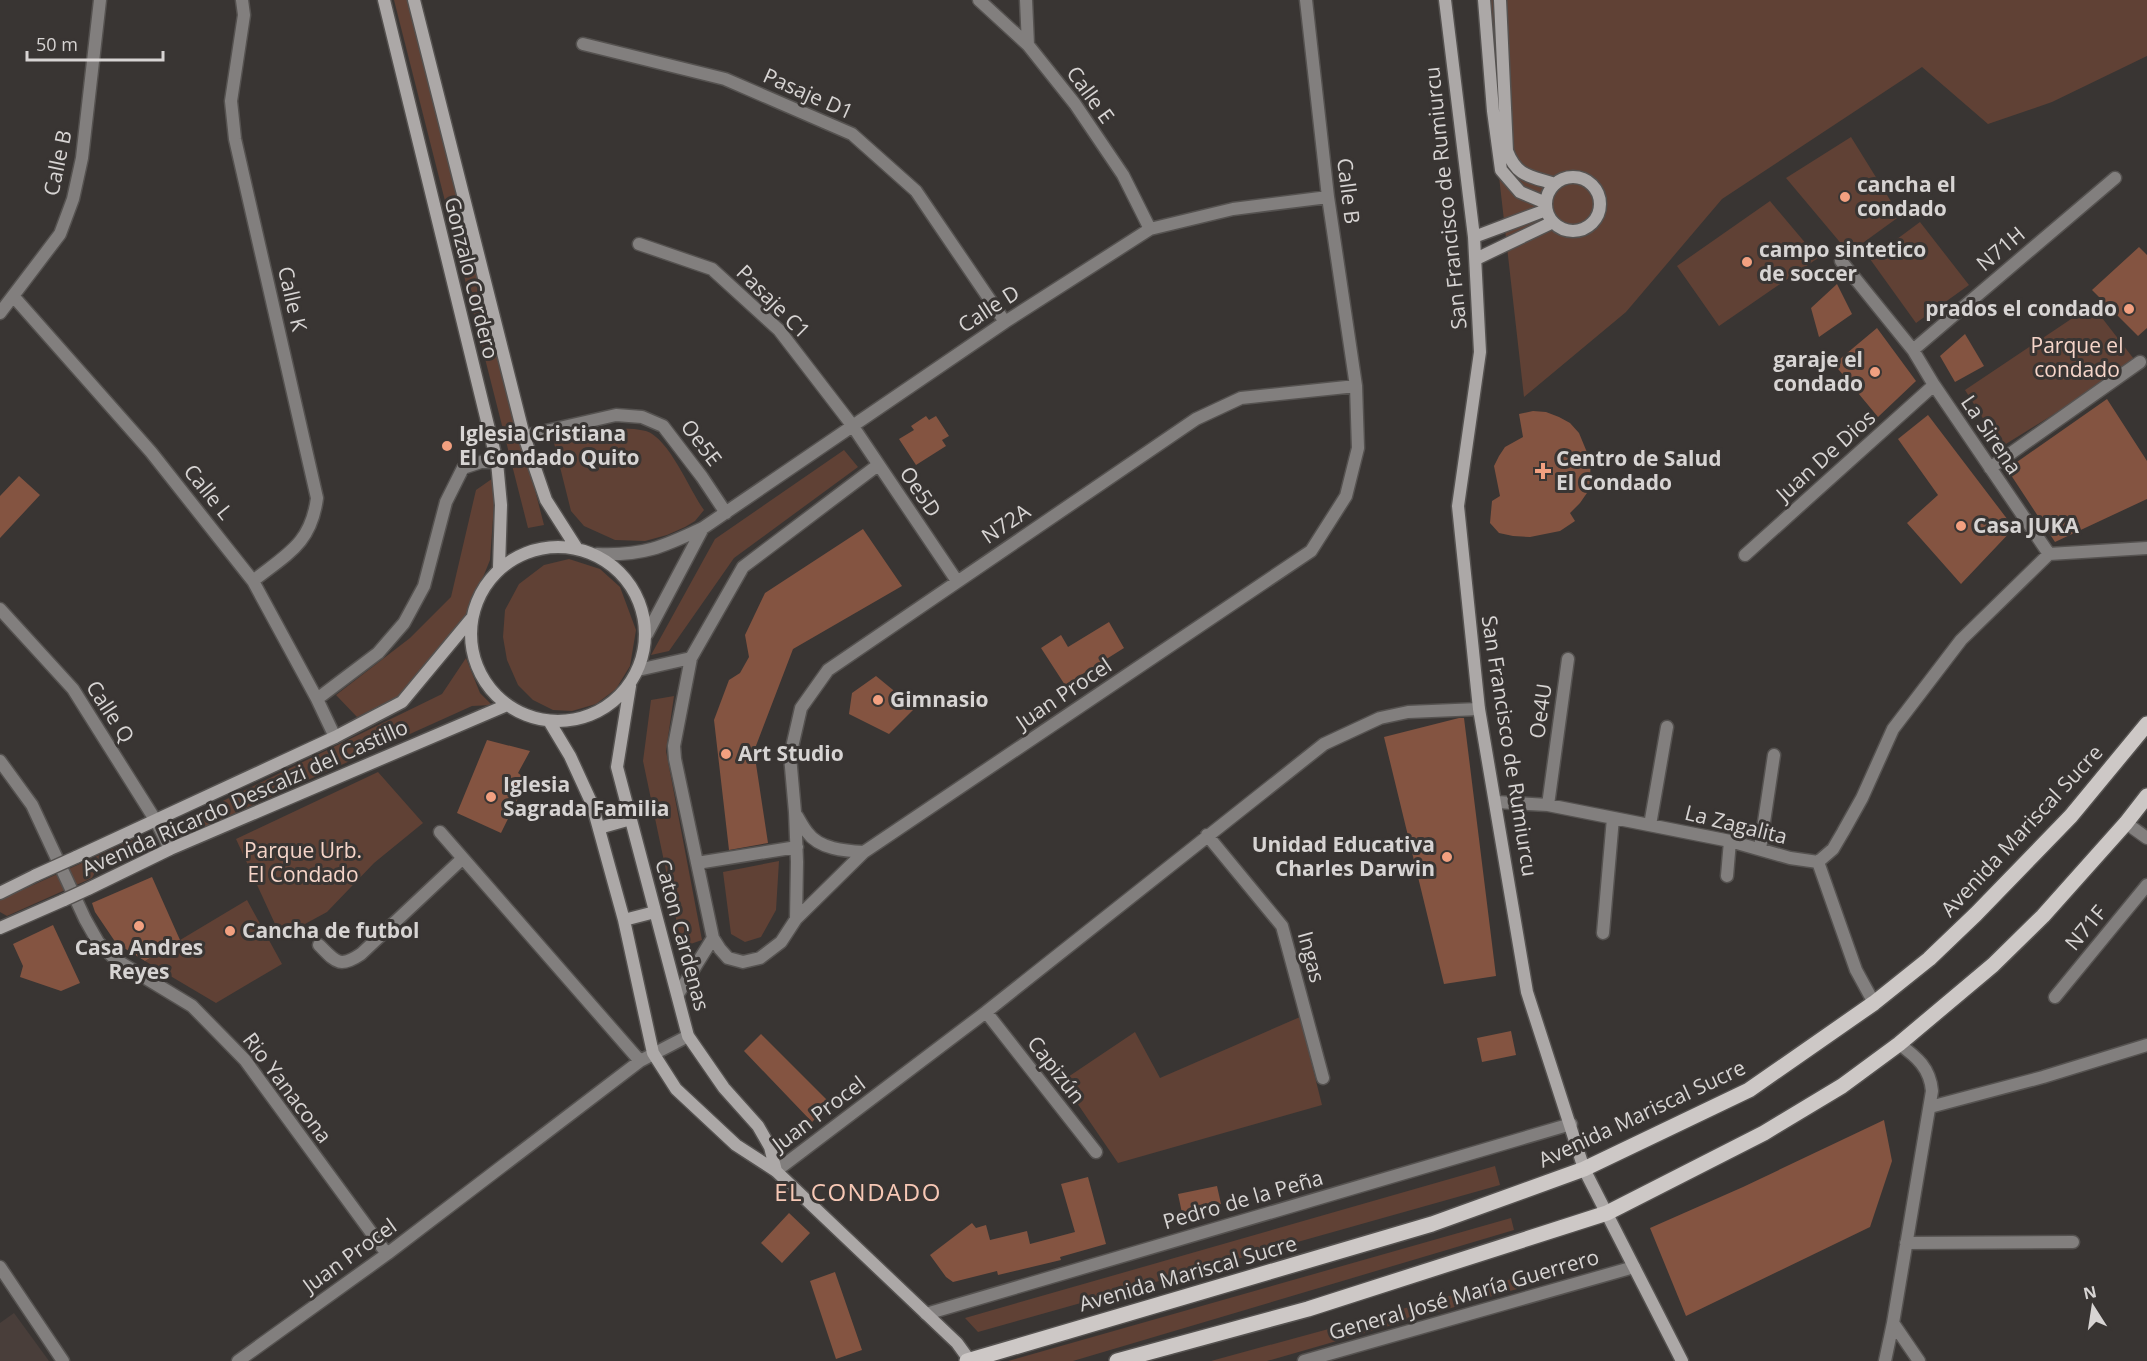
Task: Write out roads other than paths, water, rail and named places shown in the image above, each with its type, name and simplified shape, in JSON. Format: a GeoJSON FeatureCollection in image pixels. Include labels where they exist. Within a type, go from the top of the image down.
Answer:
{"type":"FeatureCollection","features":[{"type":"Feature","properties":{"kind":"main road","name":"Avenida Mariscal Sucre"},"geometry":{"type":"LineString","coordinates":[[969,1361],[1432,1224],[1584,1169],[1749,1090],[1874,1003],[1929,959],[2071,816],[2147,724]]}},
{"type":"Feature","properties":{"kind":"main road"},"geometry":{"type":"LineString","coordinates":[[1117,1361],[1308,1309],[1607,1213],[1764,1133],[1842,1086],[1899,1044],[1993,965],[2043,916],[2126,824],[2147,796]]}},
{"type":"Feature","properties":{"kind":"street","name":"Calle B"},"geometry":{"type":"LineString","coordinates":[[0,314],[60,234],[73,199],[82,158],[100,0]]}},
{"type":"Feature","properties":{"kind":"street","name":"Calle K"},"geometry":{"type":"LineString","coordinates":[[242,0],[244,15],[231,101],[235,140],[317,498],[315,514],[309,530],[298,544],[253,581]]}},
{"type":"Feature","properties":{"kind":"street","name":"Gonzalo Cordero"},"geometry":{"type":"LineString","coordinates":[[384,0],[497,462],[501,505],[499,568]]}},
{"type":"Feature","properties":{"kind":"street","name":"Gonzalo Cordero"},"geometry":{"type":"LineString","coordinates":[[414,0],[524,435],[546,500],[576,547]]}},
{"type":"Feature","properties":{"kind":"street","name":"Calle E"},"geometry":{"type":"LineString","coordinates":[[979,0],[1028,45],[1075,104],[1123,175],[1150,229]]}},
{"type":"Feature","properties":{"kind":"street"},"geometry":{"type":"LineString","coordinates":[[1026,0],[1028,45]]}},
{"type":"Feature","properties":{"kind":"street","name":"Calle B"},"geometry":{"type":"LineString","coordinates":[[1306,0],[1328,197],[1356,386]]}},
{"type":"Feature","properties":{"kind":"street","name":"San Francisco de Rumiurcu"},"geometry":{"type":"LineString","coordinates":[[1445,0],[1474,237],[1480,352],[1458,506],[1479,709],[1527,992],[1584,1169],[1682,1361]]}},
{"type":"Feature","properties":{"kind":"street"},"geometry":{"type":"LineString","coordinates":[[1484,0],[1493,111],[1502,170],[1520,192],[1546,206],[1552,222],[1571,231],[1581,230],[1591,225],[1597,217],[1600,197],[1595,188],[1587,180],[1576,177],[1565,178],[1555,183],[1520,174],[1507,151],[1500,0]]}},
{"type":"Feature","properties":{"kind":"street","name":"Pasaje D1"},"geometry":{"type":"LineString","coordinates":[[583,44],[726,79],[852,134],[916,191],[1005,322]]}},
{"type":"Feature","properties":{"kind":"street","name":"N71H"},"geometry":{"type":"LineString","coordinates":[[1913,350],[2115,178]]}},
{"type":"Feature","properties":{"kind":"street"},"geometry":{"type":"LineString","coordinates":[[1474,237],[1546,206],[1555,183]]}},
{"type":"Feature","properties":{"kind":"street","name":"Calle D"},"geometry":{"type":"LineString","coordinates":[[597,554],[624,555],[647,552],[668,545],[703,528],[1005,322],[1150,229],[1233,209],[1328,197]]}},
{"type":"Feature","properties":{"kind":"street"},"geometry":{"type":"LineString","coordinates":[[1476,259],[1552,222]]}},
{"type":"Feature","properties":{"kind":"street","name":"Pasaje C1"},"geometry":{"type":"LineString","coordinates":[[639,244],[712,269],[779,330],[852,425]]}},
{"type":"Feature","properties":{"kind":"street","name":"La Sirena"},"geometry":{"type":"LineString","coordinates":[[1841,261],[1913,350],[1934,385],[2049,554]]}},
{"type":"Feature","properties":{"kind":"street","name":"Calle L"},"geometry":{"type":"LineString","coordinates":[[14,297],[151,452],[253,581],[335,737]]}},
{"type":"Feature","properties":{"kind":"street"},"geometry":{"type":"LineString","coordinates":[[1990,468],[2140,362]]}},
{"type":"Feature","properties":{"kind":"street","name":"Juan De Dios"},"geometry":{"type":"LineString","coordinates":[[1745,555],[1934,385]]}},
{"type":"Feature","properties":{"kind":"street","name":"N72A"},"geometry":{"type":"LineString","coordinates":[[796,919],[797,847],[790,756],[801,708],[828,670],[1196,419],[1240,398],[1356,386]]}},
{"type":"Feature","properties":{"kind":"street","name":"Juan Procel"},"geometry":{"type":"LineString","coordinates":[[713,938],[728,958],[743,962],[760,958],[781,942],[796,919],[864,852],[1311,551],[1346,496],[1358,448],[1356,386]]}},
{"type":"Feature","properties":{"kind":"street","name":"Oe5E"},"geometry":{"type":"LineString","coordinates":[[524,435],[616,416],[642,417],[663,426],[726,513]]}},
{"type":"Feature","properties":{"kind":"street","name":"Oe5D"},"geometry":{"type":"LineString","coordinates":[[852,425],[957,581]]}},
{"type":"Feature","properties":{"kind":"street"},"geometry":{"type":"LineString","coordinates":[[317,699],[378,653],[404,622],[424,586],[446,502],[463,468],[481,462],[497,462]]}},
{"type":"Feature","properties":{"kind":"street"},"geometry":{"type":"LineString","coordinates":[[678,994],[713,938],[675,759],[674,746],[691,658],[743,567],[878,465]]}},
{"type":"Feature","properties":{"kind":"street","name":"Calle D"},"geometry":{"type":"LineString","coordinates":[[647,634],[703,528]]}},
{"type":"Feature","properties":{"kind":"street"},"geometry":{"type":"LineString","coordinates":[[549,546],[576,547],[597,554],[624,574],[641,601],[647,634],[638,670],[630,686],[612,704],[590,716],[549,721],[530,718],[507,705],[481,677],[471,649],[471,619],[481,591],[499,568],[522,553],[549,546]]}},
{"type":"Feature","properties":{"kind":"street"},"geometry":{"type":"LineString","coordinates":[[1874,1003],[1856,970],[1818,862],[1833,849],[1843,832],[1862,798],[1893,729],[1961,640],[2049,554],[2147,548]]}},
{"type":"Feature","properties":{"kind":"street","name":"Calle Q"},"geometry":{"type":"LineString","coordinates":[[0,609],[73,688],[156,821],[170,849]]}},
{"type":"Feature","properties":{"kind":"street","name":"Avenida Ricardo Descalzi del Castillo"},"geometry":{"type":"LineString","coordinates":[[0,893],[335,737],[402,702],[471,619]]}},
{"type":"Feature","properties":{"kind":"street"},"geometry":{"type":"LineString","coordinates":[[638,670],[691,658]]}},
{"type":"Feature","properties":{"kind":"street","name":"Oe4U"},"geometry":{"type":"LineString","coordinates":[[1548,805],[1568,659]]}},
{"type":"Feature","properties":{"kind":"street","name":"Caton Cardenas"},"geometry":{"type":"LineString","coordinates":[[630,686],[617,767],[688,1036],[724,1088],[758,1126],[770,1148],[776,1171]]}},
{"type":"Feature","properties":{"kind":"street","name":"Avenida Ricardo Descalzi del Castillo"},"geometry":{"type":"LineString","coordinates":[[0,928],[170,849],[507,705]]}},
{"type":"Feature","properties":{"kind":"street","name":"Juan Procel"},"geometry":{"type":"LineString","coordinates":[[776,1171],[986,1012],[1324,744],[1380,718],[1408,712],[1479,709]]}},
{"type":"Feature","properties":{"kind":"street","name":"Caton Cardenas"},"geometry":{"type":"LineString","coordinates":[[549,721],[570,756],[592,804],[624,920],[653,1053],[676,1089],[736,1145],[776,1171],[957,1343],[969,1361]]}},
{"type":"Feature","properties":{"kind":"street"},"geometry":{"type":"LineString","coordinates":[[1650,825],[1667,727]]}},
{"type":"Feature","properties":{"kind":"street"},"geometry":{"type":"LineString","coordinates":[[1760,849],[1774,755]]}},
{"type":"Feature","properties":{"kind":"street","name":"Rio Yanacona"},"geometry":{"type":"LineString","coordinates":[[0,761],[32,806],[98,942],[116,960],[192,1006],[245,1060],[387,1254]]}},
{"type":"Feature","properties":{"kind":"street","name":"La Zagalita"},"geometry":{"type":"LineString","coordinates":[[1496,802],[1548,805],[1730,842],[1790,858],[1818,862]]}},
{"type":"Feature","properties":{"kind":"street","name":"N72A"},"geometry":{"type":"LineString","coordinates":[[795,812],[808,834],[824,844],[841,850],[864,852]]}},
{"type":"Feature","properties":{"kind":"street"},"geometry":{"type":"LineString","coordinates":[[1603,933],[1613,818]]}},
{"type":"Feature","properties":{"kind":"street"},"geometry":{"type":"LineString","coordinates":[[599,828],[631,819]]}},
{"type":"Feature","properties":{"kind":"street"},"geometry":{"type":"LineString","coordinates":[[2126,824],[2147,838]]}},
{"type":"Feature","properties":{"kind":"street"},"geometry":{"type":"LineString","coordinates":[[440,832],[640,1061]]}},
{"type":"Feature","properties":{"kind":"street","name":"Ingas"},"geometry":{"type":"LineString","coordinates":[[1207,835],[1282,926],[1323,1078]]}},
{"type":"Feature","properties":{"kind":"street"},"geometry":{"type":"LineString","coordinates":[[1727,876],[1730,842]]}},
{"type":"Feature","properties":{"kind":"street"},"geometry":{"type":"LineString","coordinates":[[697,863],[797,847]]}},
{"type":"Feature","properties":{"kind":"street"},"geometry":{"type":"LineString","coordinates":[[319,945],[335,960],[350,962],[462,859]]}},
{"type":"Feature","properties":{"kind":"street","name":"N71F"},"geometry":{"type":"LineString","coordinates":[[2055,997],[2147,885]]}},
{"type":"Feature","properties":{"kind":"street"},"geometry":{"type":"LineString","coordinates":[[624,920],[656,912]]}},
{"type":"Feature","properties":{"kind":"street","name":"Capizún"},"geometry":{"type":"LineString","coordinates":[[986,1012],[1096,1152]]}},
{"type":"Feature","properties":{"kind":"street","name":"Juan Procel"},"geometry":{"type":"LineString","coordinates":[[238,1361],[387,1254],[640,1061],[688,1036]]}},
{"type":"Feature","properties":{"kind":"street"},"geometry":{"type":"LineString","coordinates":[[1885,1361],[1930,1107],[1931,1080],[1926,1068],[1914,1054],[1899,1044]]}},
{"type":"Feature","properties":{"kind":"street"},"geometry":{"type":"LineString","coordinates":[[1930,1107],[2043,1077],[2147,1045]]}},
{"type":"Feature","properties":{"kind":"street","name":"Pedro de la Peña"},"geometry":{"type":"LineString","coordinates":[[926,1314],[1571,1124]]}},
{"type":"Feature","properties":{"kind":"street"},"geometry":{"type":"LineString","coordinates":[[1906,1243],[2073,1242]]}},
{"type":"Feature","properties":{"kind":"street"},"geometry":{"type":"LineString","coordinates":[[0,1267],[63,1361]]}},
{"type":"Feature","properties":{"kind":"street","name":"General José María Guerrero"},"geometry":{"type":"LineString","coordinates":[[1304,1361],[1634,1267]]}},
{"type":"Feature","properties":{"kind":"street"},"geometry":{"type":"LineString","coordinates":[[1893,1323],[1919,1361]]}},
{"type":"Feature","properties":{"kind":"place","name":"cancha el condado"},"geometry":{"type":"Point","coordinates":[1845,197]}},
{"type":"Feature","properties":{"kind":"place","name":"campo sintetico de soccer"},"geometry":{"type":"Point","coordinates":[1747,262]}},
{"type":"Feature","properties":{"kind":"place","name":"prados el condado"},"geometry":{"type":"Point","coordinates":[2129,309]}},
{"type":"Feature","properties":{"kind":"place","name":"garaje el condado"},"geometry":{"type":"Point","coordinates":[1875,372]}},
{"type":"Feature","properties":{"kind":"place","name":"Iglesia Cristiana El Condado Quito"},"geometry":{"type":"Point","coordinates":[447,446]}},
{"type":"Feature","properties":{"kind":"place","name":"Centro de Salud El Condado"},"geometry":{"type":"Point","coordinates":[1543,471]}},
{"type":"Feature","properties":{"kind":"place","name":"Casa JUKA"},"geometry":{"type":"Point","coordinates":[1961,526]}},
{"type":"Feature","properties":{"kind":"place","name":"Gimnasio"},"geometry":{"type":"Point","coordinates":[878,700]}},
{"type":"Feature","properties":{"kind":"place","name":"Art Studio"},"geometry":{"type":"Point","coordinates":[726,754]}},
{"type":"Feature","properties":{"kind":"place","name":"Iglesia Sagrada Familia"},"geometry":{"type":"Point","coordinates":[491,797]}},
{"type":"Feature","properties":{"kind":"place","name":"Unidad Educativa Charles Darwin"},"geometry":{"type":"Point","coordinates":[1447,857]}},
{"type":"Feature","properties":{"kind":"place","name":"Casa Andres Reyes"},"geometry":{"type":"Point","coordinates":[139,926]}},
{"type":"Feature","properties":{"kind":"place","name":"Cancha de futbol"},"geometry":{"type":"Point","coordinates":[230,931]}},
{"type":"Feature","properties":{"kind":"district","name":"EL CONDADO"},"geometry":{"type":"Point","coordinates":[858,1193]}},
{"type":"Feature","properties":{"kind":"park label","name":"Parque el condado"},"geometry":{"type":"Point","coordinates":[2077,358]}},
{"type":"Feature","properties":{"kind":"park label","name":"Parque Urb. El Condado"},"geometry":{"type":"Point","coordinates":[303,863]}}]}
